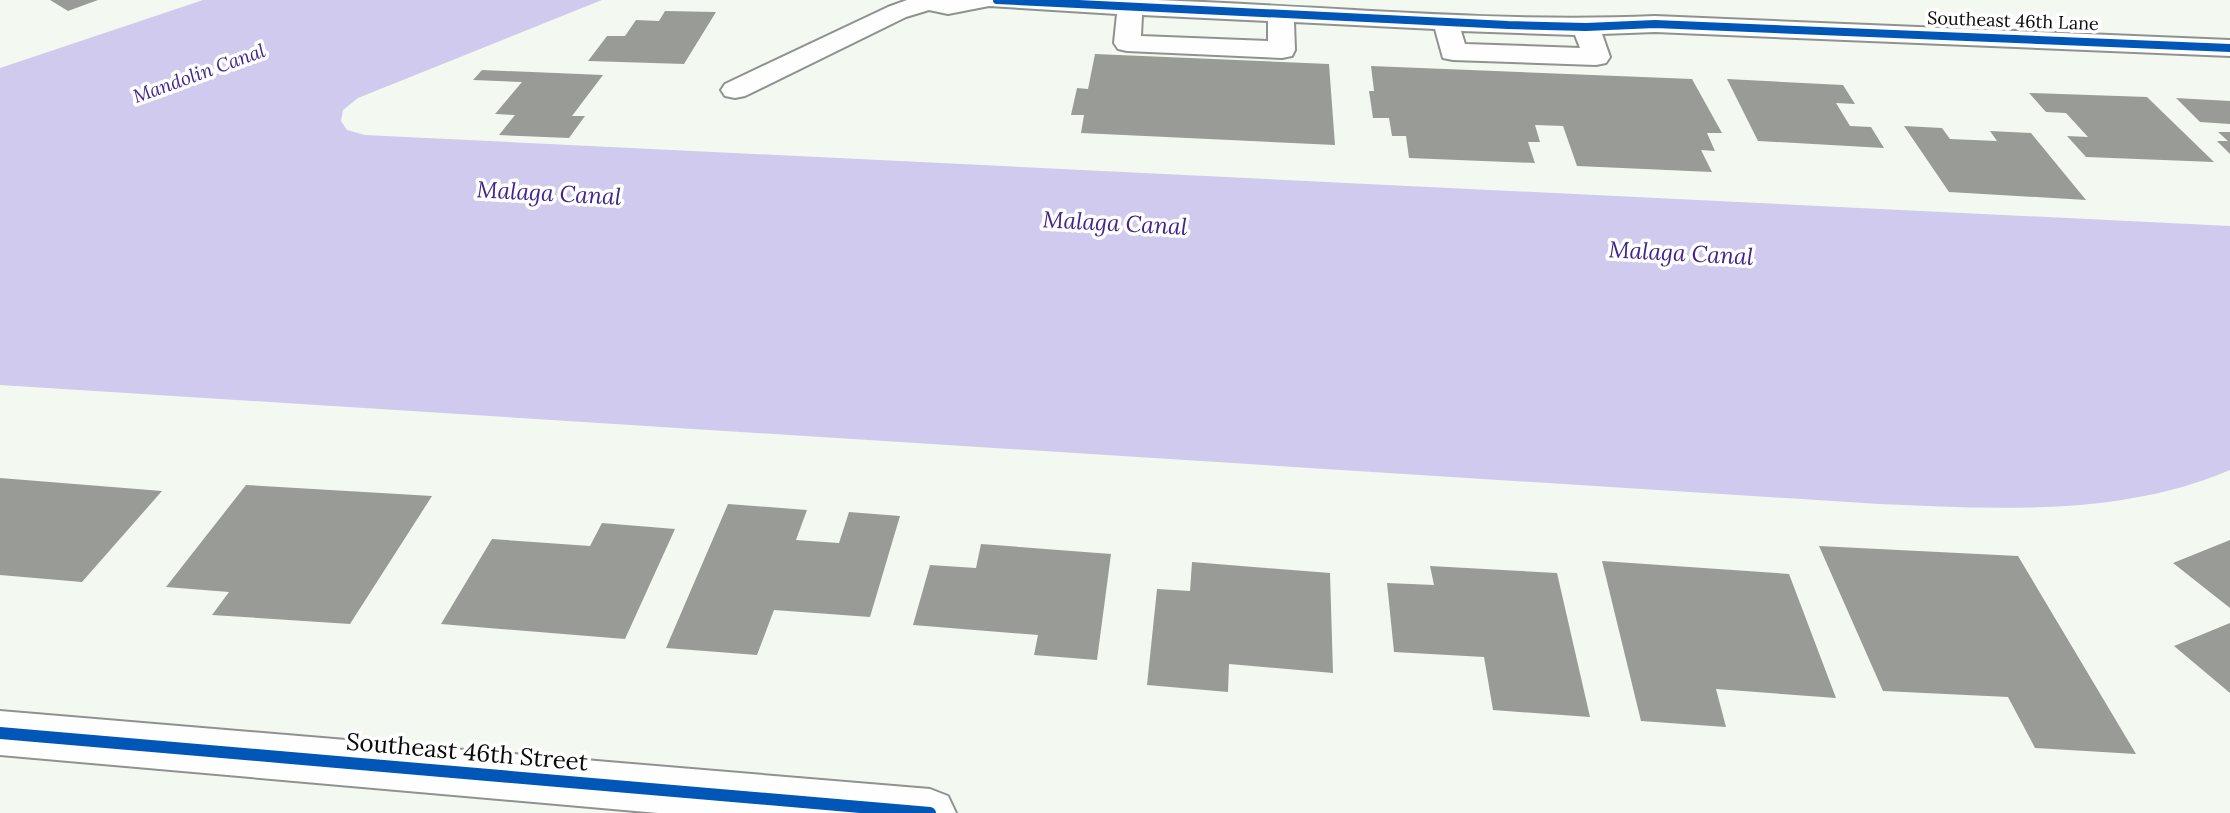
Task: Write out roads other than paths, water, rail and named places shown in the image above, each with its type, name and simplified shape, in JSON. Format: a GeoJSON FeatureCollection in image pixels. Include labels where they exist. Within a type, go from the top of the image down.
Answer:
{"type":"FeatureCollection","features":[{"type":"Feature","properties":{"kind":"street"},"geometry":{"type":"LineString","coordinates":[[735,90],[922,1],[948,6],[981,0]]}},
{"type":"Feature","properties":{"kind":"street","name":"Southeast 46th Lane"},"geometry":{"type":"LineString","coordinates":[[997,0],[1130,9],[1127,43],[1282,50],[1281,16],[1446,22],[1453,52],[1596,57],[1586,27],[1650,12],[2230,48]]}},
{"type":"Feature","properties":{"kind":"street","name":"Southeast 46th Street"},"geometry":{"type":"LineString","coordinates":[[0,733],[930,813]]}},
{"type":"Feature","properties":{"kind":"water"},"geometry":{"type":"Polygon","coordinates":[[[203,0],[602,0],[358,98],[343,110],[341,121],[347,130],[365,135],[2230,226],[2230,470],[2145,496],[2101,503],[2012,508],[1923,506],[0,385],[0,68],[203,0]]]}},
{"type":"Feature","properties":{"kind":"water label","name":"Mandolin Canal"},"geometry":{"type":"Point","coordinates":[199,73]}},
{"type":"Feature","properties":{"kind":"water label","name":"Malaga Canal"},"geometry":{"type":"Point","coordinates":[549,193]}},
{"type":"Feature","properties":{"kind":"water label","name":"Malaga Canal"},"geometry":{"type":"Point","coordinates":[1115,223]}},
{"type":"Feature","properties":{"kind":"water label","name":"Malaga Canal"},"geometry":{"type":"Point","coordinates":[1681,253]}}]}
